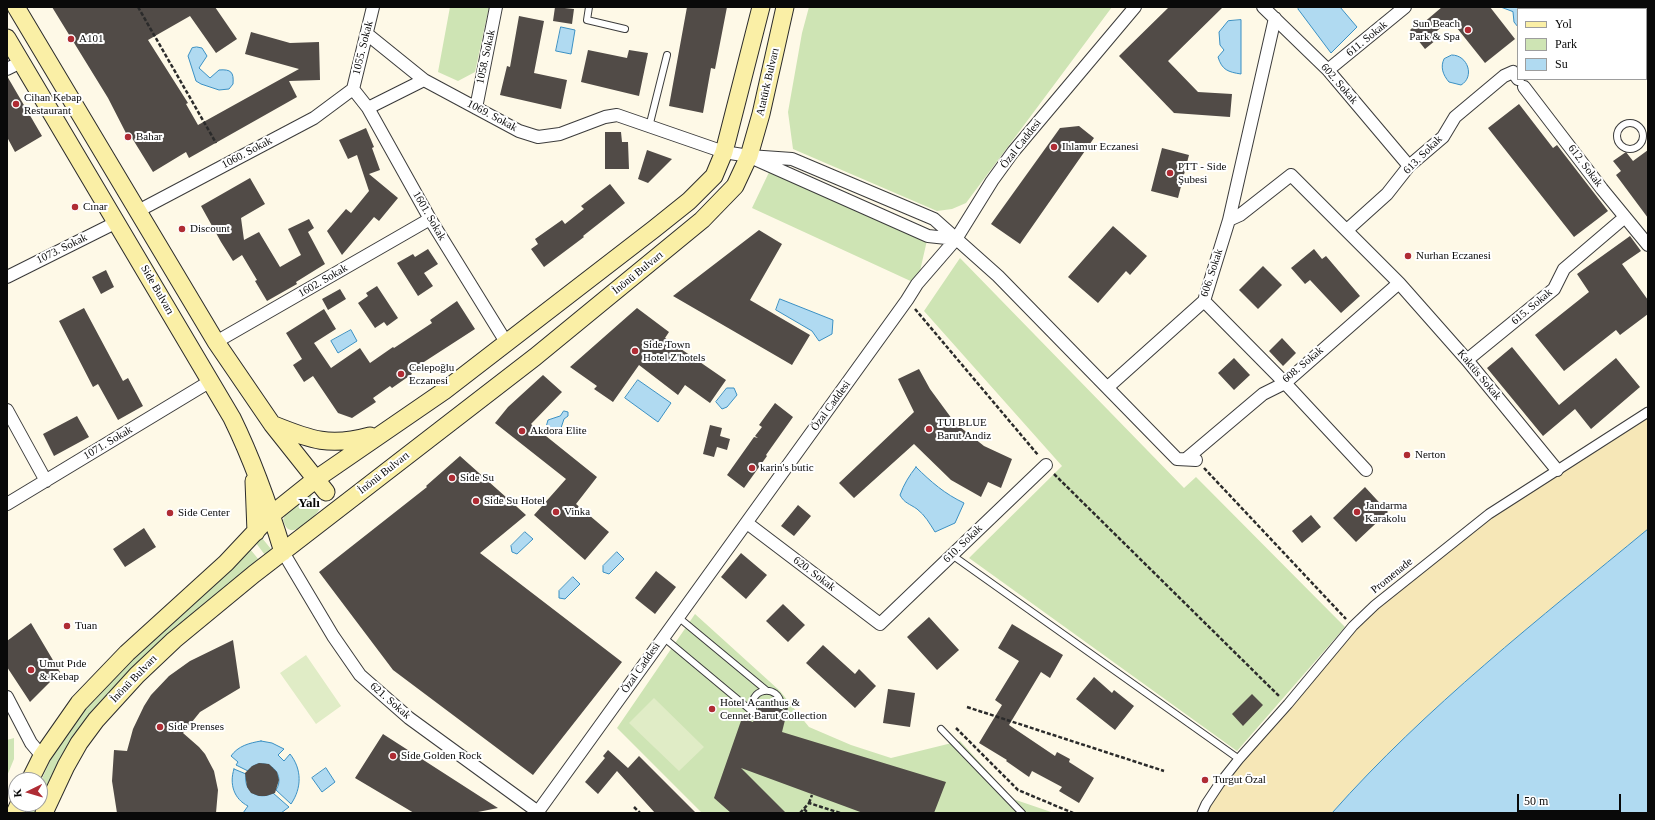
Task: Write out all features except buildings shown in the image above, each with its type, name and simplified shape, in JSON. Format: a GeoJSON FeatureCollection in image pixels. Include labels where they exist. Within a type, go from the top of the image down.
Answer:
{"type":"FeatureCollection","features":[{"type":"Feature","properties":{"kind":"main road"},"geometry":{"type":"LineString","coordinates":[[16,7],[216,342],[315,487],[329,497],[331,509],[324,520]]}},
{"type":"Feature","properties":{"kind":"main road"},"geometry":{"type":"LineString","coordinates":[[724,152],[762,7]]}},
{"type":"Feature","properties":{"kind":"main road","name":"Atatürk Bulvarı"},"geometry":{"type":"LineString","coordinates":[[749,156],[761,114],[785,7]]}},
{"type":"Feature","properties":{"kind":"main road","name":"Side Bulvarı"},"geometry":{"type":"LineString","coordinates":[[7,38],[14,66],[117,222],[209,382],[232,418],[276,515],[283,552]]}},
{"type":"Feature","properties":{"kind":"main road","name":"İnönü Bulvarı"},"geometry":{"type":"LineString","coordinates":[[34,772],[42,756],[79,703],[101,679],[162,620],[226,563],[256,532],[276,515],[315,487],[380,434],[444,391],[689,201],[714,176],[724,152]]}},
{"type":"Feature","properties":{"kind":"main road","name":"İnönü Bulvarı"},"geometry":{"type":"LineString","coordinates":[[44,813],[79,743],[96,720],[137,675],[180,634],[324,520],[535,357],[702,220],[735,186],[749,156]]}},
{"type":"Feature","properties":{"kind":"main road"},"geometry":{"type":"LineString","coordinates":[[272,424],[320,442],[355,440],[380,434]]}},
{"type":"Feature","properties":{"kind":"main road"},"geometry":{"type":"LineString","coordinates":[[247,449],[255,486],[256,532]]}},
{"type":"Feature","properties":{"kind":"main road"},"geometry":{"type":"LineString","coordinates":[[276,515],[278,532],[287,539],[299,538],[305,535]]}},
{"type":"Feature","properties":{"kind":"street","name":"1055. Sokak"},"geometry":{"type":"LineString","coordinates":[[353,89],[373,7]]}},
{"type":"Feature","properties":{"kind":"street","name":"1058. Sokak"},"geometry":{"type":"LineString","coordinates":[[476,108],[496,7]]}},
{"type":"Feature","properties":{"kind":"street","name":"Özal Caddesi"},"geometry":{"type":"LineString","coordinates":[[537,813],[747,524],[917,284],[956,239],[992,181],[1013,152],[1135,7]]}},
{"type":"Feature","properties":{"kind":"street","name":"602. Sokak"},"geometry":{"type":"LineString","coordinates":[[1262,7],[1328,70],[1409,166]]}},
{"type":"Feature","properties":{"kind":"street","name":"611. Sokak"},"geometry":{"type":"LineString","coordinates":[[1328,70],[1405,7]]}},
{"type":"Feature","properties":{"kind":"street","name":"606. Sokak"},"geometry":{"type":"LineString","coordinates":[[1108,386],[1204,301],[1229,220],[1274,18]]}},
{"type":"Feature","properties":{"kind":"street","name":"1069. Sokak"},"geometry":{"type":"LineString","coordinates":[[367,34],[424,80],[519,131],[538,137],[560,134],[605,117],[617,115],[724,152],[749,156]]}},
{"type":"Feature","properties":{"kind":"street","name":"613. Sokak"},"geometry":{"type":"LineString","coordinates":[[1347,230],[1387,194],[1409,166],[1442,137],[1455,116],[1504,76],[1513,72],[1517,75]]}},
{"type":"Feature","properties":{"kind":"street"},"geometry":{"type":"LineString","coordinates":[[368,108],[424,80]]}},
{"type":"Feature","properties":{"kind":"street","name":"612. Sokak"},"geometry":{"type":"LineString","coordinates":[[1524,81],[1602,189],[1648,245]]}},
{"type":"Feature","properties":{"kind":"street","name":"1060. Sokak"},"geometry":{"type":"LineString","coordinates":[[138,211],[314,118],[353,89]]}},
{"type":"Feature","properties":{"kind":"street","name":"1601. Sokak"},"geometry":{"type":"LineString","coordinates":[[353,89],[368,108],[430,219],[506,342]]}},
{"type":"Feature","properties":{"kind":"street"},"geometry":{"type":"LineString","coordinates":[[749,156],[928,236],[956,239]]}},
{"type":"Feature","properties":{"kind":"street"},"geometry":{"type":"LineString","coordinates":[[749,156],[792,159],[934,219],[998,276],[1108,386],[1177,459],[1191,459]]}},
{"type":"Feature","properties":{"kind":"street","name":"Kaktüs Sokak"},"geometry":{"type":"LineString","coordinates":[[1229,220],[1240,215],[1291,175],[1399,282],[1467,360],[1557,470]]}},
{"type":"Feature","properties":{"kind":"street","name":"615. Sokak"},"geometry":{"type":"LineString","coordinates":[[1467,360],[1554,289],[1564,269],[1625,217]]}},
{"type":"Feature","properties":{"kind":"street","name":"1602. Sokak"},"geometry":{"type":"LineString","coordinates":[[216,342],[430,219]]}},
{"type":"Feature","properties":{"kind":"street","name":"1073. Sokak"},"geometry":{"type":"LineString","coordinates":[[7,276],[117,222]]}},
{"type":"Feature","properties":{"kind":"street","name":"608. Sokak"},"geometry":{"type":"LineString","coordinates":[[1191,459],[1263,394],[1285,382],[1399,282]]}},
{"type":"Feature","properties":{"kind":"street"},"geometry":{"type":"LineString","coordinates":[[1204,301],[1285,382],[1366,470]]}},
{"type":"Feature","properties":{"kind":"street","name":"1071. Sokak"},"geometry":{"type":"LineString","coordinates":[[7,504],[209,382]]}},
{"type":"Feature","properties":{"kind":"street"},"geometry":{"type":"LineString","coordinates":[[7,410],[46,480]]}},
{"type":"Feature","properties":{"kind":"street","name":"Promenade"},"geometry":{"type":"LineString","coordinates":[[1202,813],[1216,788],[1240,759],[1353,626],[1375,605],[1489,514],[1648,412]]}},
{"type":"Feature","properties":{"kind":"street","name":"610. Sokak"},"geometry":{"type":"LineString","coordinates":[[880,624],[1046,465]]}},
{"type":"Feature","properties":{"kind":"street","name":"620. Sokak"},"geometry":{"type":"LineString","coordinates":[[747,524],[880,624]]}},
{"type":"Feature","properties":{"kind":"street","name":"621. Sokak"},"geometry":{"type":"LineString","coordinates":[[283,552],[333,636],[360,675],[409,718],[537,813]]}},
{"type":"Feature","properties":{"kind":"street"},"geometry":{"type":"LineString","coordinates":[[7,697],[31,743],[42,756]]}},
{"type":"Feature","properties":{"kind":"lane"},"geometry":{"type":"LineString","coordinates":[[590,7],[587,20],[625,29]]}},
{"type":"Feature","properties":{"kind":"lane"},"geometry":{"type":"LineString","coordinates":[[649,127],[667,55]]}},
{"type":"Feature","properties":{"kind":"lane"},"geometry":{"type":"LineString","coordinates":[[1630,123],[1634,124],[1642,131],[1643,135],[1641,143],[1635,148],[1623,148],[1618,142],[1617,134],[1623,125],[1630,123]]}},
{"type":"Feature","properties":{"kind":"lane"},"geometry":{"type":"LineString","coordinates":[[1642,131],[1648,126]]}},
{"type":"Feature","properties":{"kind":"lane"},"geometry":{"type":"LineString","coordinates":[[952,555],[1240,759]]}},
{"type":"Feature","properties":{"kind":"lane"},"geometry":{"type":"LineString","coordinates":[[678,617],[766,690],[776,694],[780,699],[781,706]]}},
{"type":"Feature","properties":{"kind":"lane"},"geometry":{"type":"LineString","coordinates":[[664,637],[755,713],[752,707],[755,695],[766,690]]}},
{"type":"Feature","properties":{"kind":"lane"},"geometry":{"type":"LineString","coordinates":[[941,728],[1022,813]]}},
{"type":"Feature","properties":{"kind":"path"},"geometry":{"type":"LineString","coordinates":[[138,7],[216,144]]}},
{"type":"Feature","properties":{"kind":"path"},"geometry":{"type":"LineString","coordinates":[[907,300],[1046,465],[1106,526],[1288,704]]}},
{"type":"Feature","properties":{"kind":"path"},"geometry":{"type":"LineString","coordinates":[[1191,459],[1353,626]]}},
{"type":"Feature","properties":{"kind":"path"},"geometry":{"type":"LineString","coordinates":[[967,707],[1164,771]]}},
{"type":"Feature","properties":{"kind":"path"},"geometry":{"type":"LineString","coordinates":[[956,728],[1018,790],[1073,813]]}},
{"type":"Feature","properties":{"kind":"path"},"geometry":{"type":"LineString","coordinates":[[800,813],[809,803],[812,794]]}},
{"type":"Feature","properties":{"kind":"path"},"geometry":{"type":"LineString","coordinates":[[809,803],[840,813]]}},
{"type":"Feature","properties":{"kind":"path"},"geometry":{"type":"LineString","coordinates":[[634,807],[640,813]]}},
{"type":"Feature","properties":{"kind":"path"},"geometry":{"type":"LineString","coordinates":[[804,809],[808,813]]}},
{"type":"Feature","properties":{"kind":"green space"},"geometry":{"type":"Polygon","coordinates":[[[450,7],[489,7],[475,72],[458,81],[438,72],[450,7]]]}},
{"type":"Feature","properties":{"kind":"green space"},"geometry":{"type":"Polygon","coordinates":[[[809,7],[1112,7],[966,203],[952,209],[937,211],[793,149],[788,112],[802,33],[809,7]]]}},
{"type":"Feature","properties":{"kind":"green space"},"geometry":{"type":"Polygon","coordinates":[[[772,166],[928,236],[917,284],[752,208],[772,166]]]}},
{"type":"Feature","properties":{"kind":"green space"},"geometry":{"type":"Polygon","coordinates":[[[960,258],[1184,488],[1196,477],[1345,627],[1237,751],[969,558],[1062,466],[924,311],[960,258]]]}},
{"type":"Feature","properties":{"kind":"green space"},"geometry":{"type":"Polygon","coordinates":[[[310,495],[320,501],[321,504],[318,512],[304,525],[297,529],[290,530],[285,525],[283,520],[286,513],[310,495]]]}},
{"type":"Feature","properties":{"kind":"green space"},"geometry":{"type":"Polygon","coordinates":[[[262,538],[271,549],[265,555],[256,543],[262,538]]]}},
{"type":"Feature","properties":{"kind":"green space"},"geometry":{"type":"Polygon","coordinates":[[[250,549],[259,560],[193,613],[125,676],[85,721],[73,737],[48,783],[48,772],[45,772],[66,734],[110,679],[250,549]]]}},
{"type":"Feature","properties":{"kind":"green space","name":"Hotel Acanthus & Cennet Barut Collection"},"geometry":{"type":"Polygon","coordinates":[[[695,614],[780,691],[809,727],[851,745],[891,758],[960,741],[1013,799],[1054,813],[702,813],[617,728],[695,614]]]}},
{"type":"Feature","properties":{"kind":"green space"},"geometry":{"type":"Polygon","coordinates":[[[306,655],[341,706],[316,724],[280,673],[306,655]]]}},
{"type":"Feature","properties":{"kind":"green space"},"geometry":{"type":"Polygon","coordinates":[[[654,698],[704,747],[679,771],[629,723],[654,698]]]}},
{"type":"Feature","properties":{"kind":"green space"},"geometry":{"type":"Polygon","coordinates":[[[14,738],[14,759],[7,776],[7,740],[14,738]]]}},
{"type":"Feature","properties":{"kind":"sand"},"geometry":{"type":"Polygon","coordinates":[[[1648,412],[1648,529],[1525,630],[1445,700],[1368,774],[1332,813],[1202,813],[1206,804],[1353,626],[1489,514],[1648,412]]]}},
{"type":"Feature","properties":{"kind":"water"},"geometry":{"type":"Polygon","coordinates":[[[1300,7],[1340,7],[1357,27],[1331,53],[1298,9],[1300,7]]]}},
{"type":"Feature","properties":{"kind":"water"},"geometry":{"type":"Polygon","coordinates":[[[1501,7],[1524,7],[1517,8],[1517,26],[1514,22],[1513,12],[1501,7]]]}},
{"type":"Feature","properties":{"kind":"water"},"geometry":{"type":"Polygon","coordinates":[[[1241,20],[1241,74],[1226,70],[1221,65],[1218,57],[1224,50],[1220,45],[1219,32],[1228,21],[1241,20]]]}},
{"type":"Feature","properties":{"kind":"water"},"geometry":{"type":"Polygon","coordinates":[[[561,27],[575,30],[571,54],[556,51],[561,27]]]}},
{"type":"Feature","properties":{"kind":"water"},"geometry":{"type":"Polygon","coordinates":[[[192,48],[202,48],[207,56],[199,68],[210,78],[219,70],[231,72],[233,84],[229,89],[219,90],[196,81],[188,56],[192,48]]]}},
{"type":"Feature","properties":{"kind":"water"},"geometry":{"type":"Polygon","coordinates":[[[1452,55],[1458,56],[1466,62],[1468,67],[1468,77],[1461,85],[1449,82],[1443,71],[1442,65],[1444,59],[1452,55]]]}},
{"type":"Feature","properties":{"kind":"water"},"geometry":{"type":"Polygon","coordinates":[[[780,299],[833,320],[832,334],[819,341],[812,331],[776,310],[780,299]]]}},
{"type":"Feature","properties":{"kind":"water"},"geometry":{"type":"Polygon","coordinates":[[[351,330],[357,341],[338,353],[331,341],[351,330]]]}},
{"type":"Feature","properties":{"kind":"water"},"geometry":{"type":"Polygon","coordinates":[[[638,380],[671,403],[658,422],[625,398],[638,380]]]}},
{"type":"Feature","properties":{"kind":"water"},"geometry":{"type":"Polygon","coordinates":[[[727,388],[734,388],[737,395],[727,407],[722,409],[716,402],[727,388]]]}},
{"type":"Feature","properties":{"kind":"water"},"geometry":{"type":"Polygon","coordinates":[[[564,411],[568,412],[568,416],[564,419],[561,428],[553,433],[547,430],[546,427],[548,420],[560,416],[564,411]]]}},
{"type":"Feature","properties":{"kind":"water"},"geometry":{"type":"Polygon","coordinates":[[[916,467],[938,487],[964,503],[955,523],[935,532],[922,514],[917,509],[905,502],[902,498],[900,495],[903,487],[916,467]]]}},
{"type":"Feature","properties":{"kind":"water"},"geometry":{"type":"Polygon","coordinates":[[[1648,529],[1648,813],[1332,813],[1368,774],[1445,700],[1525,630],[1648,529]]]}},
{"type":"Feature","properties":{"kind":"water"},"geometry":{"type":"Polygon","coordinates":[[[525,532],[533,539],[517,554],[512,552],[511,546],[525,532]]]}},
{"type":"Feature","properties":{"kind":"water"},"geometry":{"type":"Polygon","coordinates":[[[617,552],[624,559],[609,574],[603,572],[603,566],[617,552]]]}},
{"type":"Feature","properties":{"kind":"water"},"geometry":{"type":"Polygon","coordinates":[[[573,577],[580,584],[565,599],[559,598],[559,591],[573,577]]]}},
{"type":"Feature","properties":{"kind":"water"},"geometry":{"type":"Polygon","coordinates":[[[261,741],[272,743],[284,749],[278,755],[284,761],[290,754],[297,766],[299,785],[295,798],[291,804],[276,790],[279,783],[279,776],[271,767],[266,764],[260,764],[253,766],[248,771],[236,765],[238,762],[231,756],[244,746],[261,741]]]}},
{"type":"Feature","properties":{"kind":"water"},"geometry":{"type":"Polygon","coordinates":[[[326,768],[335,782],[322,792],[312,778],[326,768]]]}},
{"type":"Feature","properties":{"kind":"water"},"geometry":{"type":"Polygon","coordinates":[[[234,769],[246,774],[247,785],[249,790],[253,793],[262,796],[273,793],[289,807],[281,813],[243,813],[248,806],[239,799],[234,790],[232,780],[234,769]]]}},
{"type":"Feature","properties":{"kind":"place","name":"Sun Beach Park & Spa"},"geometry":{"type":"Point","coordinates":[1468,30]}},
{"type":"Feature","properties":{"kind":"place","name":"A101"},"geometry":{"type":"Point","coordinates":[71,39]}},
{"type":"Feature","properties":{"kind":"place","name":"Cihan Kebap Restaurant"},"geometry":{"type":"Point","coordinates":[16,104]}},
{"type":"Feature","properties":{"kind":"place","name":"Bahar"},"geometry":{"type":"Point","coordinates":[128,137]}},
{"type":"Feature","properties":{"kind":"place","name":"Ihlamur Eczanesi"},"geometry":{"type":"Point","coordinates":[1054,147]}},
{"type":"Feature","properties":{"kind":"place","name":"PTT - Side Şubesi"},"geometry":{"type":"Point","coordinates":[1170,173]}},
{"type":"Feature","properties":{"kind":"place","name":"Cınar"},"geometry":{"type":"Point","coordinates":[75,207]}},
{"type":"Feature","properties":{"kind":"place","name":"Discount"},"geometry":{"type":"Point","coordinates":[182,229]}},
{"type":"Feature","properties":{"kind":"place","name":"Nurhan Eczanesi"},"geometry":{"type":"Point","coordinates":[1408,256]}},
{"type":"Feature","properties":{"kind":"place","name":"Side Town Hotel Z'hotels"},"geometry":{"type":"Point","coordinates":[635,351]}},
{"type":"Feature","properties":{"kind":"place","name":"Celepoğlu Eczanesi"},"geometry":{"type":"Point","coordinates":[401,374]}},
{"type":"Feature","properties":{"kind":"place","name":"TUI BLUE Barut Andiz"},"geometry":{"type":"Point","coordinates":[929,429]}},
{"type":"Feature","properties":{"kind":"place","name":"Akdora Elite"},"geometry":{"type":"Point","coordinates":[522,431]}},
{"type":"Feature","properties":{"kind":"place","name":"Nerton"},"geometry":{"type":"Point","coordinates":[1407,455]}},
{"type":"Feature","properties":{"kind":"place","name":"karin's butic"},"geometry":{"type":"Point","coordinates":[752,468]}},
{"type":"Feature","properties":{"kind":"place","name":"Side Su"},"geometry":{"type":"Point","coordinates":[452,478]}},
{"type":"Feature","properties":{"kind":"place","name":"Side Su Hotel"},"geometry":{"type":"Point","coordinates":[476,501]}},
{"type":"Feature","properties":{"kind":"place","name":"Vinka"},"geometry":{"type":"Point","coordinates":[556,512]}},
{"type":"Feature","properties":{"kind":"place","name":"Jandarma Karakolu"},"geometry":{"type":"Point","coordinates":[1357,512]}},
{"type":"Feature","properties":{"kind":"place","name":"Side Center"},"geometry":{"type":"Point","coordinates":[170,513]}},
{"type":"Feature","properties":{"kind":"place","name":"Tuan"},"geometry":{"type":"Point","coordinates":[67,626]}},
{"type":"Feature","properties":{"kind":"place","name":"Umut Pıde & Kebap"},"geometry":{"type":"Point","coordinates":[31,670]}},
{"type":"Feature","properties":{"kind":"place","name":"Hotel Acanthus & Cennet Barut Collection"},"geometry":{"type":"Point","coordinates":[712,709]}},
{"type":"Feature","properties":{"kind":"place","name":"Side Prenses"},"geometry":{"type":"Point","coordinates":[160,727]}},
{"type":"Feature","properties":{"kind":"place","name":"Side Golden Rock"},"geometry":{"type":"Point","coordinates":[393,756]}},
{"type":"Feature","properties":{"kind":"place","name":"Turgut Özal"},"geometry":{"type":"Point","coordinates":[1205,780]}},
{"type":"Feature","properties":{"kind":"district","name":"Yalı"},"geometry":{"type":"Point","coordinates":[309,504]}}]}
